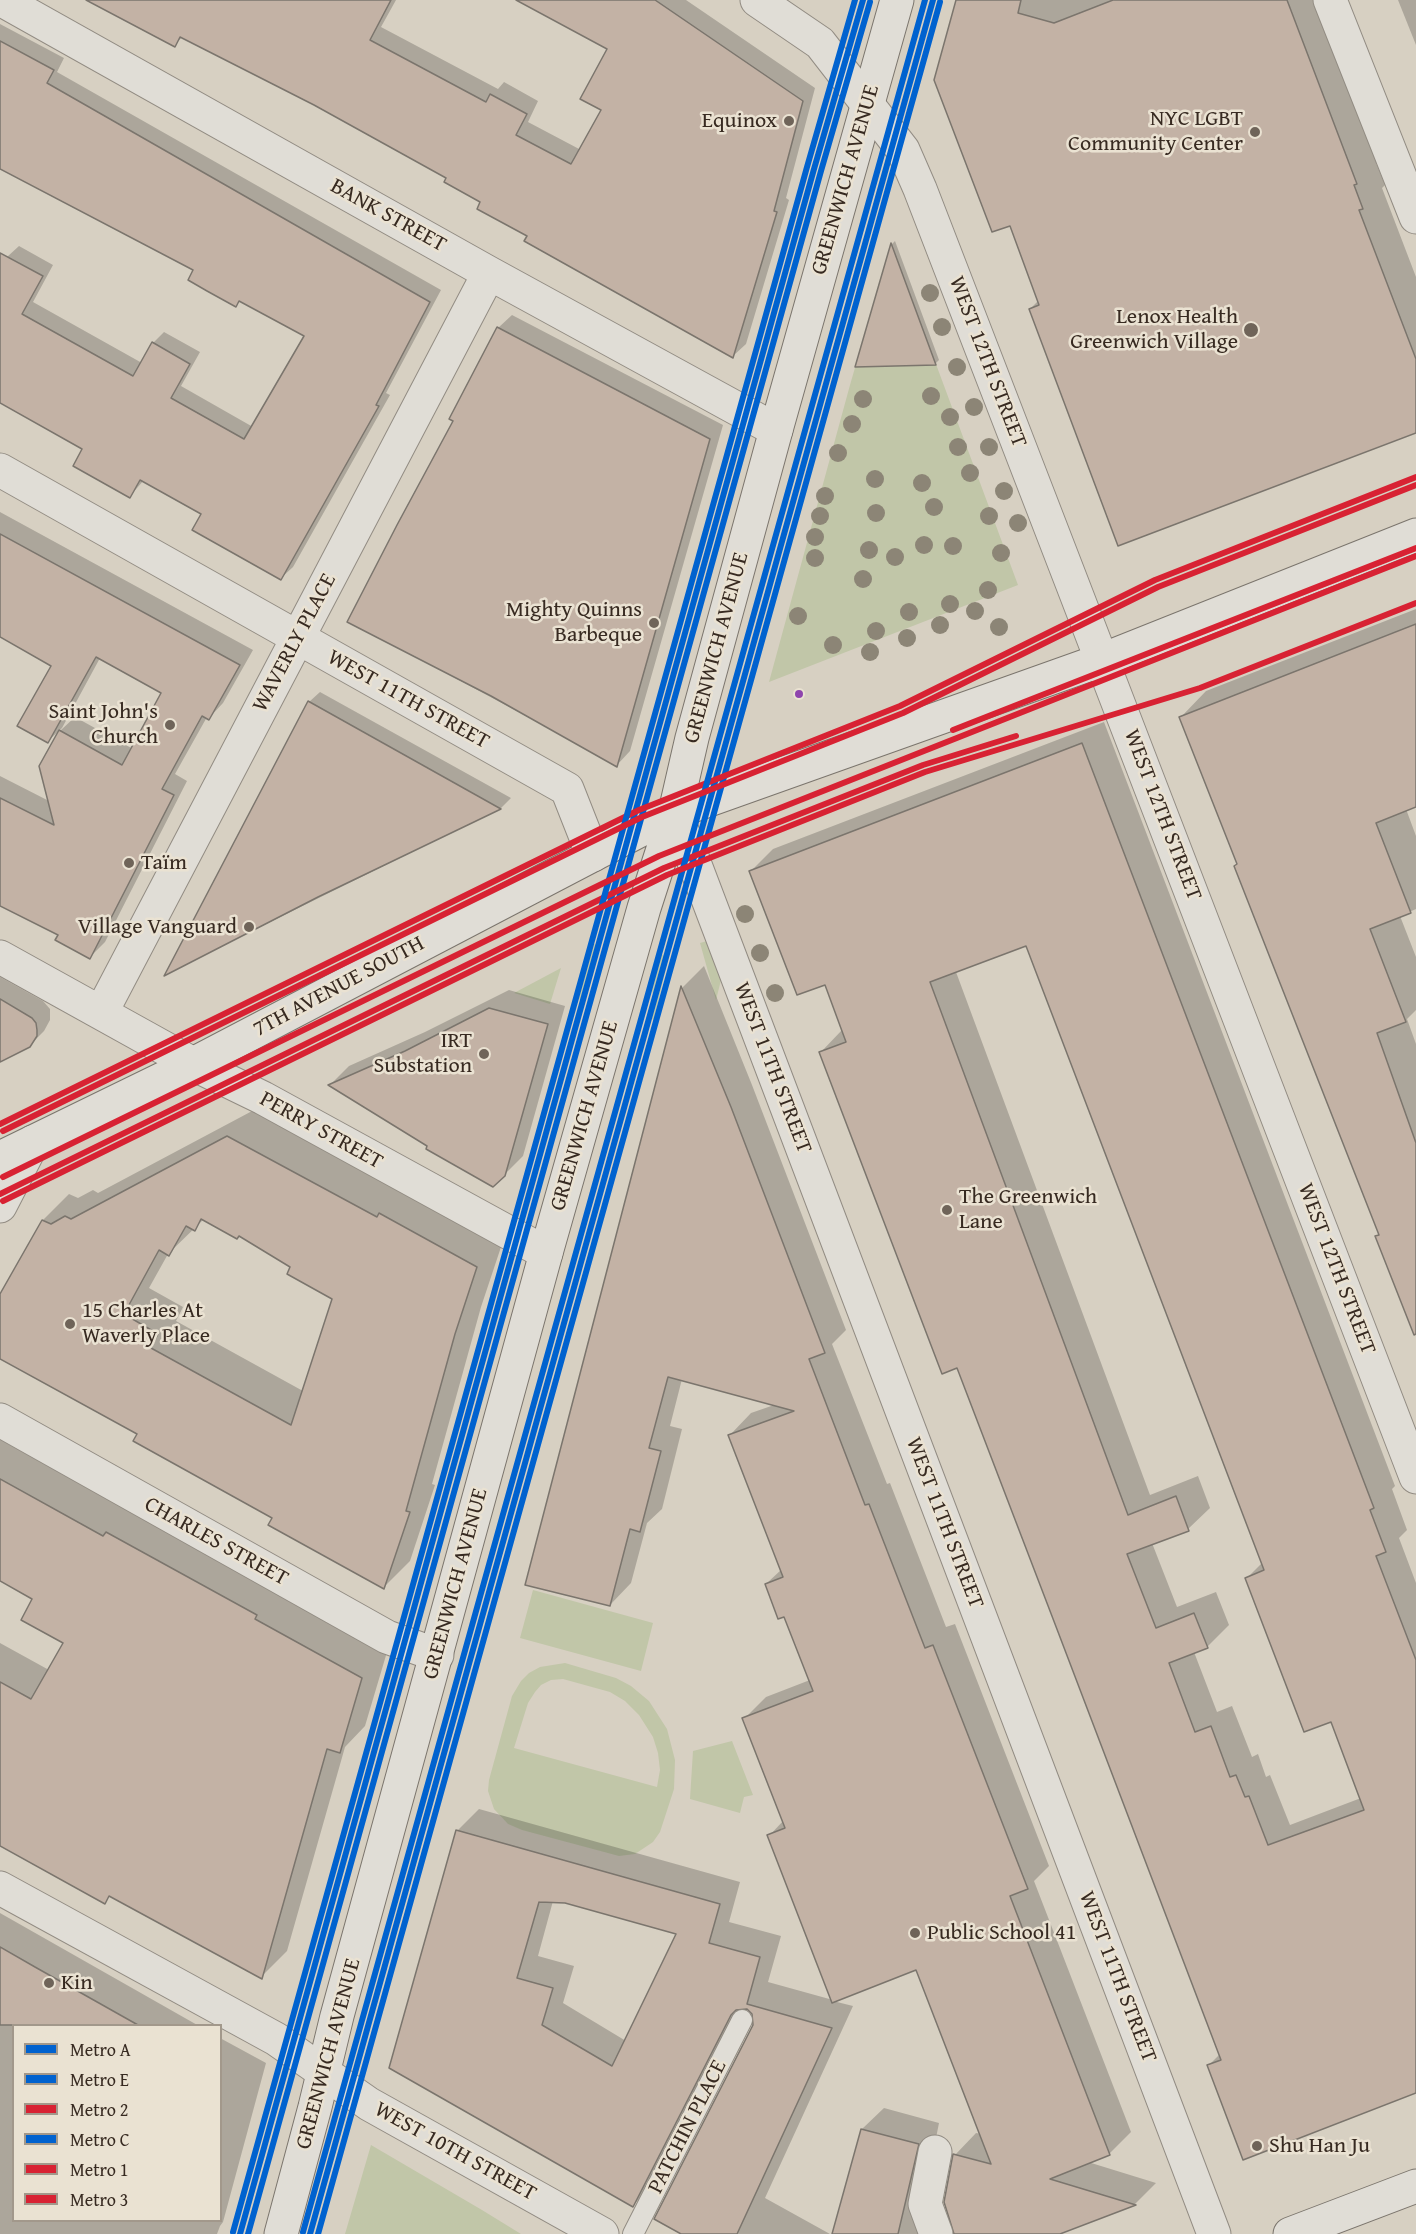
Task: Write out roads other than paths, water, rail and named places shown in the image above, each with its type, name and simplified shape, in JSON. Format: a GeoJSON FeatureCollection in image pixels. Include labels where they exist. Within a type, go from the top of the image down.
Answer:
{"type":"FeatureCollection","features":[{"type":"Feature","properties":{"kind":"street","name":"BANK STREET"},"geometry":{"type":"LineString","coordinates":[[2,0],[489,273],[776,430]]}},
{"type":"Feature","properties":{"kind":"street","name":"WEST 12TH STREET"},"geometry":{"type":"LineString","coordinates":[[757,0],[820,43],[903,150],[1416,1477]]}},
{"type":"Feature","properties":{"kind":"street","name":"GREENWICH AVENUE"},"geometry":{"type":"LineString","coordinates":[[281,2234],[337,2016],[546,1253],[644,908],[675,812],[692,738],[776,430],[897,0]]}},
{"type":"Feature","properties":{"kind":"street"},"geometry":{"type":"LineString","coordinates":[[1330,0],[1416,217]]}},
{"type":"Feature","properties":{"kind":"street","name":"WAVERLY PLACE"},"geometry":{"type":"LineString","coordinates":[[101,1012],[489,273]]}},
{"type":"Feature","properties":{"kind":"street","name":"WEST 11TH STREET"},"geometry":{"type":"LineString","coordinates":[[0,470],[567,789],[592,855]]}},
{"type":"Feature","properties":{"kind":"street","name":"7TH AVENUE SOUTH"},"geometry":{"type":"LineString","coordinates":[[0,1158],[193,1064],[675,812],[1102,660],[1416,535]]}},
{"type":"Feature","properties":{"kind":"street","name":"WEST 11TH STREET"},"geometry":{"type":"LineString","coordinates":[[675,812],[1214,2234]]}},
{"type":"Feature","properties":{"kind":"street","name":"PERRY STREET"},"geometry":{"type":"LineString","coordinates":[[0,957],[193,1064],[263,1098],[546,1253]]}},
{"type":"Feature","properties":{"kind":"street"},"geometry":{"type":"LineString","coordinates":[[0,1206],[33,1142]]}},
{"type":"Feature","properties":{"kind":"street","name":"CHARLES STREET"},"geometry":{"type":"LineString","coordinates":[[0,1420],[387,1637],[436,1655]]}},
{"type":"Feature","properties":{"kind":"street","name":"WEST 10TH STREET"},"geometry":{"type":"LineString","coordinates":[[0,1888],[276,2039],[369,2104],[602,2234]]}},
{"type":"Feature","properties":{"kind":"street"},"geometry":{"type":"LineString","coordinates":[[935,2152],[925,2204],[936,2234]]}},
{"type":"Feature","properties":{"kind":"street"},"geometry":{"type":"LineString","coordinates":[[1290,2234],[1416,2186]]}},
{"type":"Feature","properties":{"kind":"lane","name":"PATCHIN PLACE"},"geometry":{"type":"LineString","coordinates":[[633,2234],[742,2020]]}},
{"type":"Feature","properties":{"kind":"metro line","name":"C"},"geometry":{"type":"LineString","coordinates":[[233,2232],[855,0]]}},
{"type":"Feature","properties":{"kind":"metro line","name":"A"},"geometry":{"type":"LineString","coordinates":[[240,2234],[814,169],[863,0]]}},
{"type":"Feature","properties":{"kind":"metro line","name":"C"},"geometry":{"type":"LineString","coordinates":[[303,2232],[925,0]]}},
{"type":"Feature","properties":{"kind":"metro line","name":"A"},"geometry":{"type":"LineString","coordinates":[[310,2234],[933,0]]}},
{"type":"Feature","properties":{"kind":"metro line","name":"E"},"geometry":{"type":"LineString","coordinates":[[248,2234],[821,171],[870,2]]}},
{"type":"Feature","properties":{"kind":"metro line","name":"E"},"geometry":{"type":"LineString","coordinates":[[318,2234],[940,2]]}},
{"type":"Feature","properties":{"kind":"metro line","name":"2"},"geometry":{"type":"LineString","coordinates":[[0,1124],[639,810],[900,706],[1155,580],[1416,477]]}},
{"type":"Feature","properties":{"kind":"metro line","name":"1"},"geometry":{"type":"LineString","coordinates":[[3,1131],[642,817],[903,713],[1158,587],[1416,485]]}},
{"type":"Feature","properties":{"kind":"metro line","name":"2"},"geometry":{"type":"LineString","coordinates":[[953,730],[1416,548]]}},
{"type":"Feature","properties":{"kind":"metro line","name":"3"},"geometry":{"type":"LineString","coordinates":[[3,1177],[659,856],[1416,556]]}},
{"type":"Feature","properties":{"kind":"metro line","name":"1"},"geometry":{"type":"LineString","coordinates":[[3,1201],[667,875],[925,772],[1200,688],[1416,603]]}},
{"type":"Feature","properties":{"kind":"metro line","name":"2"},"geometry":{"type":"LineString","coordinates":[[0,1194],[664,868],[923,765],[1016,736]]}},
{"type":"Feature","properties":{"kind":"place","name":"Equinox"},"geometry":{"type":"Point","coordinates":[789,121]}},
{"type":"Feature","properties":{"kind":"place","name":"NYC LGBT Community Center"},"geometry":{"type":"Point","coordinates":[1255,132]}},
{"type":"Feature","properties":{"kind":"place","name":"Lenox Health Greenwich Village"},"geometry":{"type":"Point","coordinates":[1251,330]}},
{"type":"Feature","properties":{"kind":"place","name":"Mighty Quinns Barbeque"},"geometry":{"type":"Point","coordinates":[654,623]}},
{"type":"Feature","properties":{"kind":"place","name":"Saint John's Church"},"geometry":{"type":"Point","coordinates":[170,725]}},
{"type":"Feature","properties":{"kind":"place","name":"Taïm"},"geometry":{"type":"Point","coordinates":[129,863]}},
{"type":"Feature","properties":{"kind":"place","name":"Village Vanguard"},"geometry":{"type":"Point","coordinates":[249,927]}},
{"type":"Feature","properties":{"kind":"place","name":"IRT Substation"},"geometry":{"type":"Point","coordinates":[484,1054]}},
{"type":"Feature","properties":{"kind":"place","name":"The Greenwich Lane"},"geometry":{"type":"Point","coordinates":[947,1210]}},
{"type":"Feature","properties":{"kind":"place","name":"15 Charles At Waverly Place"},"geometry":{"type":"Point","coordinates":[70,1324]}},
{"type":"Feature","properties":{"kind":"place","name":"Public School 41"},"geometry":{"type":"Point","coordinates":[915,1933]}},
{"type":"Feature","properties":{"kind":"place","name":"Kin"},"geometry":{"type":"Point","coordinates":[49,1983]}},
{"type":"Feature","properties":{"kind":"place","name":"Shu Han Ju"},"geometry":{"type":"Point","coordinates":[1257,2146]}}]}
